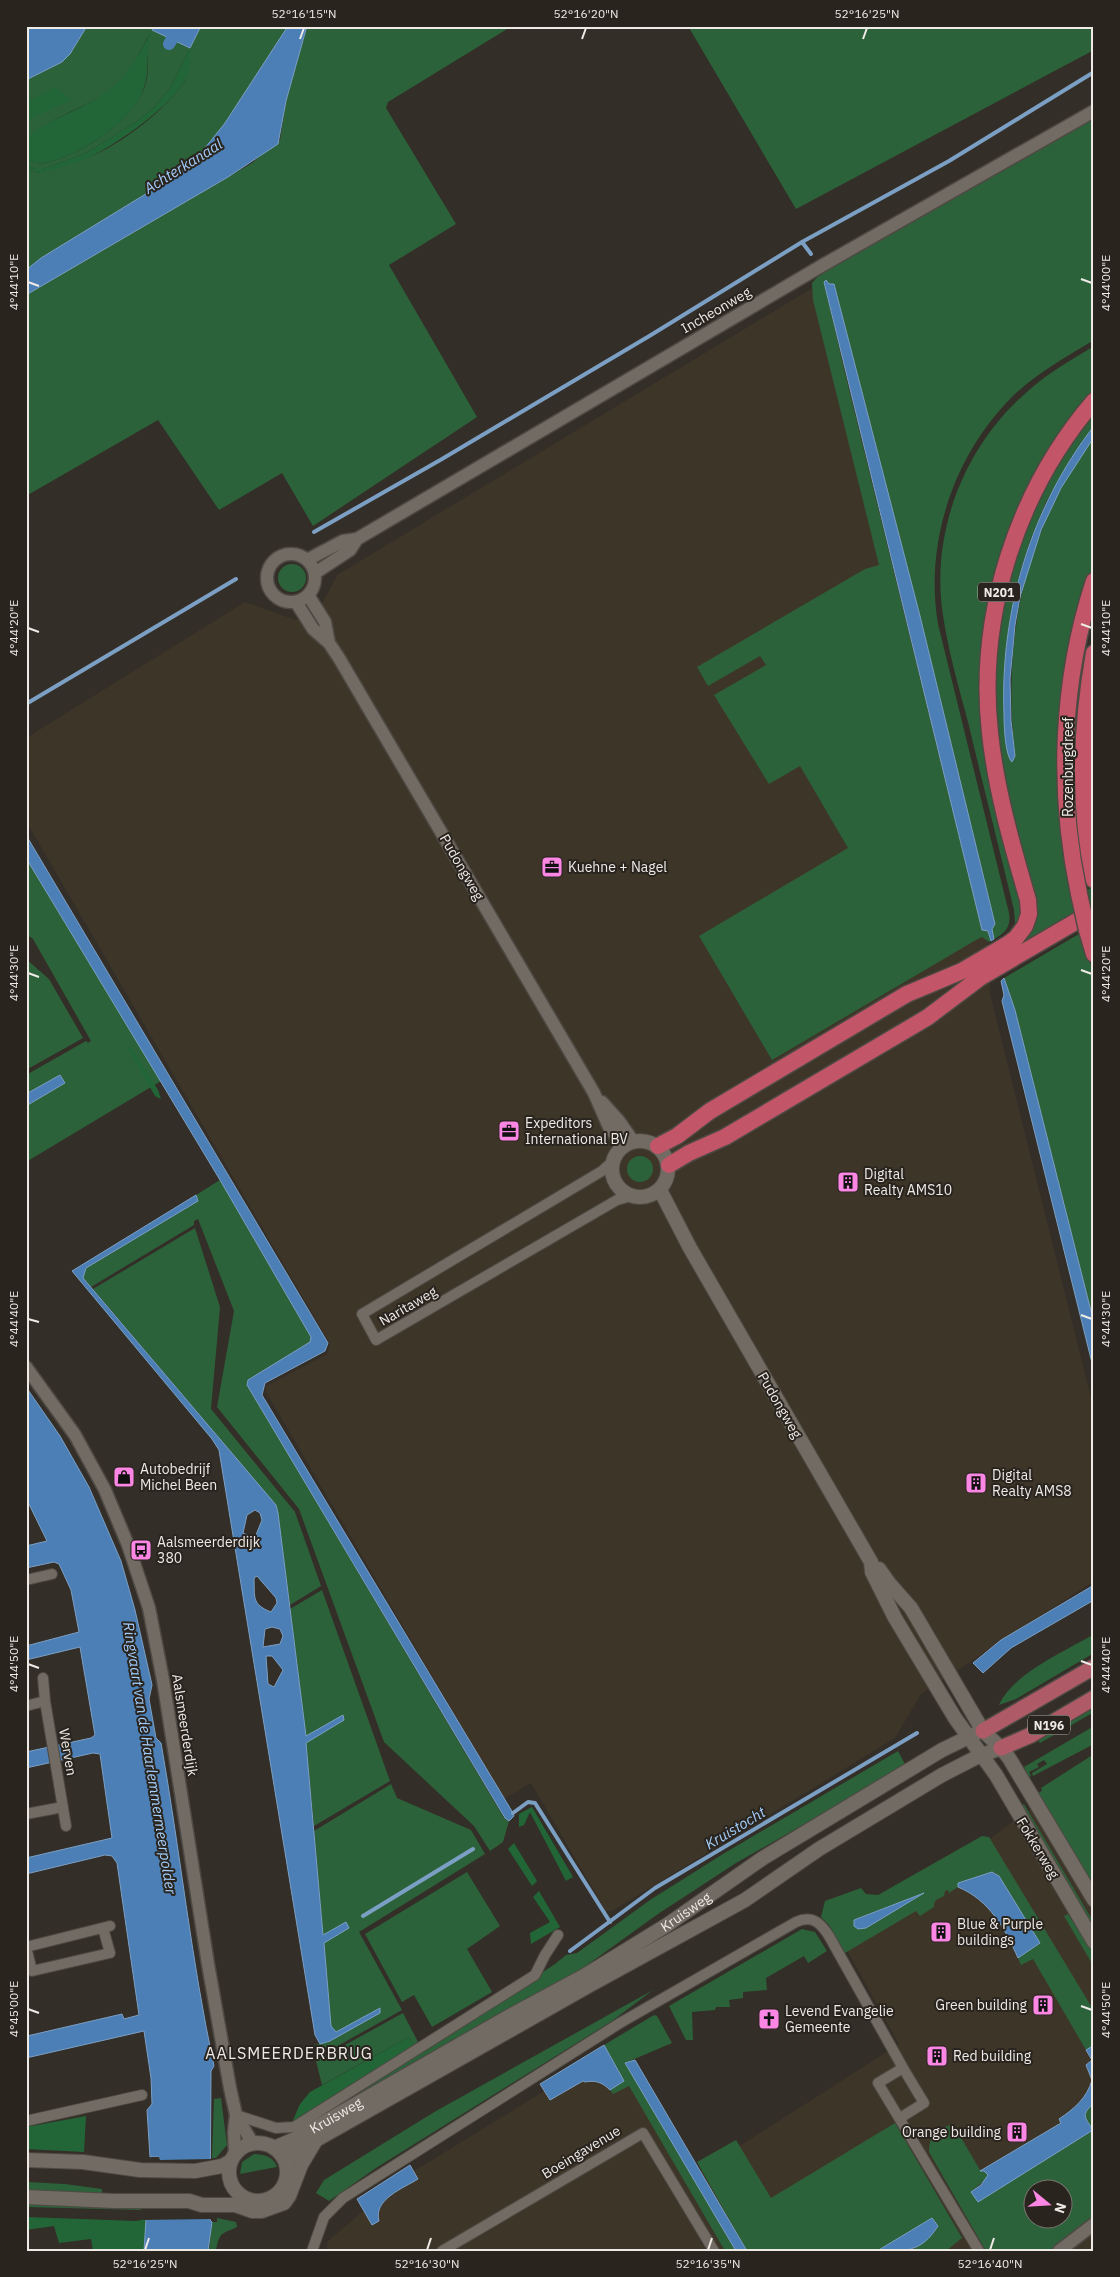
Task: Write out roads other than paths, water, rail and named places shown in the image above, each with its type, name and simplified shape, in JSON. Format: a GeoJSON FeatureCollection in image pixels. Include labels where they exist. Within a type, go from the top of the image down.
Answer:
{"type":"FeatureCollection","features":[{"type":"Feature","properties":{"kind":"highway","name":"N201"},"geometry":{"type":"LineString","coordinates":[[658,1146],[677,1136],[710,1111],[899,998],[962,971],[989,955],[1016,938],[1025,926],[1029,910],[998,790],[991,748],[988,709],[988,669],[994,618],[1006,564],[1026,510],[1057,451],[1094,401]]}},
{"type":"Feature","properties":{"kind":"highway","name":"Rozenburgdreef"},"geometry":{"type":"LineString","coordinates":[[1094,581],[1076,650],[1066,732],[1067,816],[1079,894],[1094,954]]}},
{"type":"Feature","properties":{"kind":"highway","name":"Rozenburgdreef"},"geometry":{"type":"LineString","coordinates":[[1094,653],[1086,703],[1083,768],[1084,812],[1094,880]]}},
{"type":"Feature","properties":{"kind":"highway"},"geometry":{"type":"LineString","coordinates":[[669,1165],[689,1153],[725,1137],[928,1017],[981,977],[1094,910]]}},
{"type":"Feature","properties":{"kind":"main road"},"geometry":{"type":"LineString","coordinates":[[642,1140],[658,1146],[667,1158],[669,1165],[668,1174],[654,1193],[632,1196],[618,1186],[612,1170],[613,1161],[628,1144],[642,1140]]}},
{"type":"Feature","properties":{"kind":"main road","name":"Pudongweg"},"geometry":{"type":"LineString","coordinates":[[654,1193],[690,1248],[871,1562],[911,1608],[983,1731]]}},
{"type":"Feature","properties":{"kind":"main road","name":"Pudongweg"},"geometry":{"type":"LineString","coordinates":[[871,1562],[872,1572],[895,1618],[968,1737]]}},
{"type":"Feature","properties":{"kind":"main road","name":"Kruisweg"},"geometry":{"type":"LineString","coordinates":[[274,2148],[295,2139],[508,2017],[584,1976],[667,1925],[763,1858],[868,1794],[1094,1667]]}},
{"type":"Feature","properties":{"kind":"main road","name":"Kruisweg"},"geometry":{"type":"LineString","coordinates":[[286,2164],[295,2150],[307,2142],[316,2140],[590,1984],[745,1900],[819,1849],[949,1771],[1031,1735],[1094,1698]]}},
{"type":"Feature","properties":{"kind":"main road","name":"Fokkerweg"},"geometry":{"type":"LineString","coordinates":[[983,1731],[1001,1748],[1020,1776],[1094,1900]]}},
{"type":"Feature","properties":{"kind":"main road","name":"Fokkerweg"},"geometry":{"type":"LineString","coordinates":[[968,1737],[982,1755],[1094,1942]]}},
{"type":"Feature","properties":{"kind":"main road","name":"Kruisweg"},"geometry":{"type":"LineString","coordinates":[[240,2202],[252,2211],[262,2211],[284,2203],[295,2186],[301,2165],[316,2140]]}},
{"type":"Feature","properties":{"kind":"main road"},"geometry":{"type":"LineString","coordinates":[[26,2160],[83,2162],[140,2170],[195,2171],[212,2168],[233,2158],[253,2144],[264,2144],[274,2148],[281,2154],[286,2164],[286,2182],[282,2188],[272,2198],[258,2201],[26,2197]]}},
{"type":"Feature","properties":{"kind":"main road"},"geometry":{"type":"LineString","coordinates":[[233,2158],[229,2173],[240,2202]]}},
{"type":"Feature","properties":{"kind":"street","name":"Incheonweg"},"geometry":{"type":"LineString","coordinates":[[307,560],[343,540],[357,539],[823,265],[1094,111]]}},
{"type":"Feature","properties":{"kind":"street","name":"Incheonweg"},"geometry":{"type":"LineString","coordinates":[[315,573],[350,550],[357,539]]}},
{"type":"Feature","properties":{"kind":"street"},"geometry":{"type":"LineString","coordinates":[[285,554],[300,555],[307,560],[315,573],[313,589],[308,595],[296,602],[282,601],[270,592],[267,585],[268,569],[278,557],[285,554]]}},
{"type":"Feature","properties":{"kind":"street","name":"Pudongweg"},"geometry":{"type":"LineString","coordinates":[[308,595],[325,622],[329,643]]}},
{"type":"Feature","properties":{"kind":"street","name":"Pudongweg"},"geometry":{"type":"LineString","coordinates":[[296,602],[313,629],[329,643],[594,1092],[619,1121],[628,1144]]}},
{"type":"Feature","properties":{"kind":"street","name":"Naritaweg"},"geometry":{"type":"LineString","coordinates":[[613,1161],[602,1171],[362,1314],[376,1340],[617,1200],[632,1196]]}},
{"type":"Feature","properties":{"kind":"street","name":"Aalsmeerderdijk"},"geometry":{"type":"LineString","coordinates":[[26,1367],[75,1435],[105,1490],[128,1545],[149,1608],[163,1680],[210,1974],[236,2115],[233,2158]]}},
{"type":"Feature","properties":{"kind":"street"},"geometry":{"type":"LineString","coordinates":[[26,1580],[52,1574]]}},
{"type":"Feature","properties":{"kind":"street","name":"Werven"},"geometry":{"type":"LineString","coordinates":[[43,1678],[45,1701],[66,1826]]}},
{"type":"Feature","properties":{"kind":"street"},"geometry":{"type":"LineString","coordinates":[[26,1706],[45,1701]]}},
{"type":"Feature","properties":{"kind":"street"},"geometry":{"type":"LineString","coordinates":[[26,1814],[63,1806]]}},
{"type":"Feature","properties":{"kind":"street"},"geometry":{"type":"LineString","coordinates":[[312,2251],[324,2217],[343,2198],[620,2023],[796,1922],[807,1919],[815,1921],[823,1928],[856,1982],[869,2010],[924,2103],[900,2118]]}},
{"type":"Feature","properties":{"kind":"street"},"geometry":{"type":"LineString","coordinates":[[107,1927],[110,1953],[32,1971],[26,1947],[107,1927]]}},
{"type":"Feature","properties":{"kind":"street","name":"Kruisweg"},"geometry":{"type":"LineString","coordinates":[[236,2115],[276,2128],[294,2127],[536,1974],[545,1955],[558,1936]]}},
{"type":"Feature","properties":{"kind":"street"},"geometry":{"type":"LineString","coordinates":[[902,2068],[878,2083],[979,2251]]}},
{"type":"Feature","properties":{"kind":"street"},"geometry":{"type":"LineString","coordinates":[[26,2121],[142,2095]]}},
{"type":"Feature","properties":{"kind":"street","name":"Aalsmeerderdijk"},"geometry":{"type":"LineString","coordinates":[[236,2115],[253,2144]]}},
{"type":"Feature","properties":{"kind":"street","name":"Boeingavenue"},"geometry":{"type":"LineString","coordinates":[[442,2251],[643,2133],[714,2251]]}},
{"type":"Feature","properties":{"kind":"street"},"geometry":{"type":"LineString","coordinates":[[1059,2251],[1094,2224]]}},
{"type":"Feature","properties":{"kind":"water"},"geometry":{"type":"Polygon","coordinates":[[[26,26],[87,26],[70,54],[62,62],[26,80],[26,26]]]}},
{"type":"Feature","properties":{"kind":"water"},"geometry":{"type":"Polygon","coordinates":[[[154,26],[201,26],[190,48],[152,30],[154,26]]]}},
{"type":"Feature","properties":{"kind":"water"},"geometry":{"type":"Polygon","coordinates":[[[288,26],[307,26],[286,101],[278,144],[228,177],[26,295],[26,270],[41,258],[180,173],[201,153],[225,123],[288,26]]]}},
{"type":"Feature","properties":{"kind":"water"},"geometry":{"type":"Polygon","coordinates":[[[826,280],[829,284],[834,284],[920,616],[995,924],[992,929],[994,939],[991,941],[988,931],[982,930],[824,282],[826,280]]]}},
{"type":"Feature","properties":{"kind":"water"},"geometry":{"type":"Polygon","coordinates":[[[1094,426],[1094,437],[1061,488],[1041,530],[1020,597],[1015,625],[1010,679],[1011,721],[1015,756],[1012,762],[1006,747],[1004,675],[1014,599],[1024,562],[1037,526],[1053,491],[1072,457],[1094,426]]]}},
{"type":"Feature","properties":{"kind":"water"},"geometry":{"type":"Polygon","coordinates":[[[26,835],[328,1343],[325,1351],[265,1383],[262,1395],[513,1813],[514,1816],[509,1821],[505,1818],[247,1385],[248,1380],[310,1342],[311,1337],[220,1180],[26,858],[26,835]]]}},
{"type":"Feature","properties":{"kind":"water"},"geometry":{"type":"Polygon","coordinates":[[[1004,978],[1015,1010],[1094,1323],[1094,1371],[1002,1001],[1004,995],[1001,981],[1004,978]]]}},
{"type":"Feature","properties":{"kind":"water"},"geometry":{"type":"Polygon","coordinates":[[[60,1075],[65,1083],[26,1106],[26,1094],[60,1075]]]}},
{"type":"Feature","properties":{"kind":"water"},"geometry":{"type":"Polygon","coordinates":[[[196,1195],[198,1201],[86,1268],[83,1278],[276,1505],[306,1736],[343,1715],[344,1720],[306,1743],[323,1935],[346,1922],[349,1928],[324,1943],[331,2026],[336,2032],[380,2008],[380,2013],[330,2041],[320,2044],[315,2035],[219,1450],[212,1439],[72,1271],[196,1195]],[[255,1510],[247,1515],[243,1533],[251,1537],[256,1535],[262,1520],[260,1513],[255,1510]],[[257,1576],[254,1578],[255,1599],[257,1603],[271,1612],[277,1603],[276,1598],[257,1576]],[[272,1627],[265,1629],[263,1647],[280,1644],[283,1636],[280,1629],[272,1627]],[[266,1656],[268,1684],[274,1687],[283,1670],[272,1656],[266,1656]]]}},
{"type":"Feature","properties":{"kind":"water","name":"Ringvaart van de Haarlemmermeerpolder"},"geometry":{"type":"Polygon","coordinates":[[[26,1387],[60,1436],[89,1487],[121,1561],[135,1610],[152,1685],[149,1699],[156,1738],[161,1743],[192,1945],[214,2066],[211,2071],[210,2220],[212,2222],[208,2251],[144,2251],[146,2219],[158,2219],[159,2157],[150,2157],[147,2110],[152,2104],[151,2078],[144,2031],[26,2058],[26,2033],[27,2036],[122,2014],[124,2019],[139,2015],[117,1863],[112,1856],[105,1855],[26,1874],[26,1858],[112,1838],[100,1754],[93,1753],[26,1768],[26,1752],[91,1738],[95,1735],[80,1647],[26,1660],[26,1646],[79,1632],[71,1590],[59,1564],[54,1562],[26,1568],[26,1546],[47,1541],[26,1498],[26,1387]]]}},
{"type":"Feature","properties":{"kind":"water"},"geometry":{"type":"Polygon","coordinates":[[[1094,1585],[1094,1600],[1011,1648],[983,1673],[973,1663],[1001,1640],[1094,1585]]]}},
{"type":"Feature","properties":{"kind":"water"},"geometry":{"type":"Polygon","coordinates":[[[992,1872],[999,1876],[1040,1943],[1018,1958],[1008,1936],[995,1916],[979,1899],[958,1887],[958,1883],[992,1872]]]}},
{"type":"Feature","properties":{"kind":"water"},"geometry":{"type":"Polygon","coordinates":[[[924,1893],[866,1928],[858,1929],[854,1926],[854,1920],[924,1893]]]}},
{"type":"Feature","properties":{"kind":"water"},"geometry":{"type":"Polygon","coordinates":[[[604,2045],[624,2081],[610,2090],[598,2082],[583,2081],[550,2100],[540,2084],[604,2045]]]}},
{"type":"Feature","properties":{"kind":"water"},"geometry":{"type":"Polygon","coordinates":[[[1094,2045],[1094,2103],[1087,2110],[1085,2116],[1093,2130],[978,2202],[971,2192],[981,2185],[988,2175],[984,2171],[980,2171],[1061,2123],[1059,2119],[1075,2107],[1083,2098],[1092,2080],[1086,2065],[1092,2060],[1086,2050],[1094,2045]]]}},
{"type":"Feature","properties":{"kind":"water"},"geometry":{"type":"Polygon","coordinates":[[[635,2060],[747,2251],[736,2251],[625,2063],[635,2060]]]}},
{"type":"Feature","properties":{"kind":"water"},"geometry":{"type":"Polygon","coordinates":[[[410,2165],[418,2179],[385,2200],[378,2213],[379,2221],[372,2225],[357,2199],[410,2165]]]}},
{"type":"Feature","properties":{"kind":"water"},"geometry":{"type":"Polygon","coordinates":[[[932,2218],[938,2226],[932,2235],[919,2246],[896,2251],[877,2251],[932,2218]]]}},
{"type":"Feature","properties":{"kind":"waterway"},"geometry":{"type":"LineString","coordinates":[[169,44],[180,26]]}},
{"type":"Feature","properties":{"kind":"waterway"},"geometry":{"type":"LineString","coordinates":[[314,532],[442,459],[651,335],[802,242],[949,161],[1094,72]]}},
{"type":"Feature","properties":{"kind":"waterway"},"geometry":{"type":"LineString","coordinates":[[802,242],[811,254]]}},
{"type":"Feature","properties":{"kind":"waterway"},"geometry":{"type":"LineString","coordinates":[[26,704],[236,579]]}},
{"type":"Feature","properties":{"kind":"waterway","name":"Kruistocht"},"geometry":{"type":"LineString","coordinates":[[570,1951],[655,1888],[917,1733]]}},
{"type":"Feature","properties":{"kind":"waterway"},"geometry":{"type":"LineString","coordinates":[[513,1813],[528,1802],[535,1803],[610,1922]]}},
{"type":"Feature","properties":{"kind":"waterway"},"geometry":{"type":"LineString","coordinates":[[363,1916],[473,1849]]}},
{"type":"Feature","properties":{"kind":"place","name":"Kuehne + Nagel"},"geometry":{"type":"Point","coordinates":[552,867]}},
{"type":"Feature","properties":{"kind":"place","name":"Expeditors International BV"},"geometry":{"type":"Point","coordinates":[509,1131]}},
{"type":"Feature","properties":{"kind":"place","name":"Digital Realty AMS10"},"geometry":{"type":"Point","coordinates":[848,1182]}},
{"type":"Feature","properties":{"kind":"place","name":"Autobedrijf Michel Been"},"geometry":{"type":"Point","coordinates":[124,1477]}},
{"type":"Feature","properties":{"kind":"place","name":"Digital Realty AMS8"},"geometry":{"type":"Point","coordinates":[976,1483]}},
{"type":"Feature","properties":{"kind":"place","name":"Aalsmeerderdijk 380"},"geometry":{"type":"Point","coordinates":[141,1550]}},
{"type":"Feature","properties":{"kind":"place","name":"Blue & Purple buildings"},"geometry":{"type":"Point","coordinates":[941,1932]}},
{"type":"Feature","properties":{"kind":"place","name":"Green building"},"geometry":{"type":"Point","coordinates":[1043,2005]}},
{"type":"Feature","properties":{"kind":"place","name":"Levend Evangelie Gemeente"},"geometry":{"type":"Point","coordinates":[769,2019]}},
{"type":"Feature","properties":{"kind":"place","name":"Red building"},"geometry":{"type":"Point","coordinates":[937,2056]}},
{"type":"Feature","properties":{"kind":"place","name":"Orange building"},"geometry":{"type":"Point","coordinates":[1017,2132]}},
{"type":"Feature","properties":{"kind":"district","name":"AALSMEERDERBRUG"},"geometry":{"type":"Point","coordinates":[289,2053]}},
{"type":"Feature","properties":{"kind":"water label","name":"Achterkanaal"},"geometry":{"type":"Point","coordinates":[183,166]}}]}
